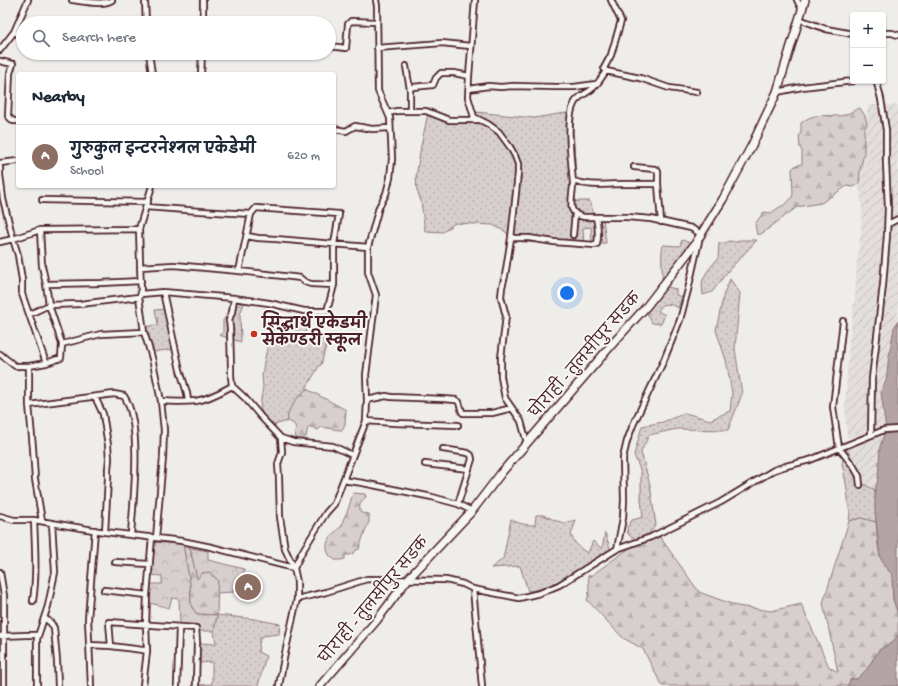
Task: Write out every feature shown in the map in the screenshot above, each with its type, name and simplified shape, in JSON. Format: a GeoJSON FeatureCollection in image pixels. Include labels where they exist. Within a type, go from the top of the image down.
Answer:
{"type":"FeatureCollection","features":[{"type":"Feature","properties":{"kind":"main road","name":"घोराही - तुलसीपुर सडक"},"geometry":{"type":"LineString","coordinates":[[320,686],[376,620],[408,579],[472,511],[502,472],[646,307],[695,244],[723,199],[752,145],[776,92],[805,0]]}},
{"type":"Feature","properties":{"kind":"street"},"geometry":{"type":"LineString","coordinates":[[21,16],[28,0]]}},
{"type":"Feature","properties":{"kind":"street"},"geometry":{"type":"LineString","coordinates":[[72,0],[94,3],[106,3],[111,2],[112,0]]}},
{"type":"Feature","properties":{"kind":"street"},"geometry":{"type":"LineString","coordinates":[[145,0],[146,16]]}},
{"type":"Feature","properties":{"kind":"street"},"geometry":{"type":"LineString","coordinates":[[202,16],[203,0]]}},
{"type":"Feature","properties":{"kind":"street"},"geometry":{"type":"LineString","coordinates":[[294,568],[326,513],[334,504],[366,421],[366,375],[376,295],[368,272],[368,248],[379,207],[386,194],[390,178],[392,159],[390,118],[378,91],[376,0]]}},
{"type":"Feature","properties":{"kind":"street"},"geometry":{"type":"LineString","coordinates":[[475,0],[470,46],[468,97],[474,117],[488,124],[498,132],[510,147],[518,164],[511,238],[501,297],[506,316],[500,377],[505,398],[520,421],[528,444]]}},
{"type":"Feature","properties":{"kind":"street"},"geometry":{"type":"LineString","coordinates":[[611,0],[621,21],[611,55],[604,68],[606,71],[592,89],[574,102],[571,112],[570,129],[573,181],[572,208],[579,217],[627,217],[652,219],[691,228],[700,235],[680,320],[664,360],[633,425],[624,452],[623,518],[617,549]]}},
{"type":"Feature","properties":{"kind":"street"},"geometry":{"type":"LineString","coordinates":[[797,0],[802,10]]}},
{"type":"Feature","properties":{"kind":"street"},"geometry":{"type":"LineString","coordinates":[[799,19],[826,29],[850,33]]}},
{"type":"Feature","properties":{"kind":"street"},"geometry":{"type":"LineString","coordinates":[[336,47],[346,48],[348,24],[351,22],[377,22]]}},
{"type":"Feature","properties":{"kind":"street"},"geometry":{"type":"LineString","coordinates":[[0,50],[16,27]]}},
{"type":"Feature","properties":{"kind":"street"},"geometry":{"type":"LineString","coordinates":[[886,33],[898,35]]}},
{"type":"Feature","properties":{"kind":"street"},"geometry":{"type":"LineString","coordinates":[[378,48],[442,43],[470,46]]}},
{"type":"Feature","properties":{"kind":"street"},"geometry":{"type":"LineString","coordinates":[[150,60],[152,72]]}},
{"type":"Feature","properties":{"kind":"street"},"geometry":{"type":"LineString","coordinates":[[201,72],[202,60]]}},
{"type":"Feature","properties":{"kind":"street"},"geometry":{"type":"LineString","coordinates":[[0,61],[12,64],[10,73],[8,116],[13,121],[16,122]]}},
{"type":"Feature","properties":{"kind":"street"},"geometry":{"type":"LineString","coordinates":[[406,66],[410,89],[410,111]]}},
{"type":"Feature","properties":{"kind":"street"},"geometry":{"type":"LineString","coordinates":[[606,71],[640,78],[669,88],[697,92]]}},
{"type":"Feature","properties":{"kind":"street"},"geometry":{"type":"LineString","coordinates":[[410,89],[413,87],[433,85],[436,78],[441,73],[454,73],[468,76]]}},
{"type":"Feature","properties":{"kind":"street"},"geometry":{"type":"LineString","coordinates":[[776,92],[802,86],[850,81]]}},
{"type":"Feature","properties":{"kind":"street"},"geometry":{"type":"LineString","coordinates":[[469,89],[488,86],[574,87],[596,84]]}},
{"type":"Feature","properties":{"kind":"street"},"geometry":{"type":"LineString","coordinates":[[872,435],[872,378],[883,285],[888,224],[886,130],[877,84]]}},
{"type":"Feature","properties":{"kind":"street"},"geometry":{"type":"LineString","coordinates":[[388,113],[397,111],[426,110],[449,120],[478,120]]}},
{"type":"Feature","properties":{"kind":"street"},"geometry":{"type":"LineString","coordinates":[[336,130],[346,131],[355,126],[372,129],[390,128]]}},
{"type":"Feature","properties":{"kind":"street"},"geometry":{"type":"LineString","coordinates":[[0,164],[16,161]]}},
{"type":"Feature","properties":{"kind":"street"},"geometry":{"type":"LineString","coordinates":[[0,167],[3,199],[18,255],[22,280],[22,294],[46,363]]}},
{"type":"Feature","properties":{"kind":"street"},"geometry":{"type":"LineString","coordinates":[[634,167],[657,170],[662,222]]}},
{"type":"Feature","properties":{"kind":"street"},"geometry":{"type":"LineString","coordinates":[[573,181],[583,185],[658,184]]}},
{"type":"Feature","properties":{"kind":"street"},"geometry":{"type":"LineString","coordinates":[[142,686],[147,651],[146,624],[149,564],[154,537],[164,430],[161,401],[152,358],[144,332],[140,296],[141,281],[139,229],[151,188]]}},
{"type":"Feature","properties":{"kind":"street"},"geometry":{"type":"LineString","coordinates":[[42,200],[147,204],[200,211],[251,214]]}},
{"type":"Feature","properties":{"kind":"street"},"geometry":{"type":"LineString","coordinates":[[30,314],[49,305],[80,304],[163,292],[234,298],[269,303],[304,311],[327,311],[334,285],[334,244],[339,214],[256,208],[251,214],[239,270]]}},
{"type":"Feature","properties":{"kind":"street"},"geometry":{"type":"LineString","coordinates":[[573,235],[575,213]]}},
{"type":"Feature","properties":{"kind":"street"},"geometry":{"type":"LineString","coordinates":[[511,238],[529,238],[554,242],[595,245],[597,244],[598,236],[596,217]]}},
{"type":"Feature","properties":{"kind":"street"},"geometry":{"type":"LineString","coordinates":[[888,224],[898,219]]}},
{"type":"Feature","properties":{"kind":"street"},"geometry":{"type":"LineString","coordinates":[[0,242],[40,230],[139,229]]}},
{"type":"Feature","properties":{"kind":"street"},"geometry":{"type":"LineString","coordinates":[[0,354],[15,366],[29,366],[46,363],[61,358],[62,344],[49,305],[42,266],[40,230]]}},
{"type":"Feature","properties":{"kind":"street"},"geometry":{"type":"LineString","coordinates":[[246,236],[368,248]]}},
{"type":"Feature","properties":{"kind":"street"},"geometry":{"type":"LineString","coordinates":[[140,267],[174,265],[239,270],[292,276],[300,278],[311,284],[334,285]]}},
{"type":"Feature","properties":{"kind":"street"},"geometry":{"type":"LineString","coordinates":[[46,284],[141,281]]}},
{"type":"Feature","properties":{"kind":"street"},"geometry":{"type":"LineString","coordinates":[[163,292],[188,401]]}},
{"type":"Feature","properties":{"kind":"street"},"geometry":{"type":"LineString","coordinates":[[234,298],[229,320],[232,386],[246,398],[261,417],[281,438],[293,442],[333,446],[352,455]]}},
{"type":"Feature","properties":{"kind":"street"},"geometry":{"type":"LineString","coordinates":[[843,321],[833,407],[839,448],[854,467],[859,476],[860,485]]}},
{"type":"Feature","properties":{"kind":"street"},"geometry":{"type":"LineString","coordinates":[[62,344],[101,334],[144,332]]}},
{"type":"Feature","properties":{"kind":"street"},"geometry":{"type":"LineString","coordinates":[[29,366],[29,405],[35,479],[42,521]]}},
{"type":"Feature","properties":{"kind":"street"},"geometry":{"type":"LineString","coordinates":[[161,401],[176,402],[196,400],[210,397],[232,386]]}},
{"type":"Feature","properties":{"kind":"street"},"geometry":{"type":"LineString","coordinates":[[29,405],[114,394],[124,396],[133,420],[135,432],[131,535]]}},
{"type":"Feature","properties":{"kind":"street"},"geometry":{"type":"LineString","coordinates":[[367,400],[386,396],[456,400],[460,402],[462,412],[469,414],[492,413],[512,408]]}},
{"type":"Feature","properties":{"kind":"street"},"geometry":{"type":"LineString","coordinates":[[96,397],[103,414],[109,459],[105,532]]}},
{"type":"Feature","properties":{"kind":"street"},"geometry":{"type":"LineString","coordinates":[[366,421],[458,425]]}},
{"type":"Feature","properties":{"kind":"street"},"geometry":{"type":"LineString","coordinates":[[297,599],[326,592],[367,579],[446,580],[463,584],[473,589],[518,598],[540,593],[559,585],[617,549],[651,537],[721,502],[774,470],[810,460],[884,430],[898,429]]}},
{"type":"Feature","properties":{"kind":"street"},"geometry":{"type":"LineString","coordinates":[[279,686],[297,599],[297,582],[294,568],[285,549],[280,517],[278,464],[282,452],[281,438]]}},
{"type":"Feature","properties":{"kind":"street"},"geometry":{"type":"LineString","coordinates":[[443,449],[468,452],[471,455],[472,459],[458,504]]}},
{"type":"Feature","properties":{"kind":"street"},"geometry":{"type":"LineString","coordinates":[[425,464],[469,469]]}},
{"type":"Feature","properties":{"kind":"street"},"geometry":{"type":"LineString","coordinates":[[344,480],[432,497],[458,504],[472,511]]}},
{"type":"Feature","properties":{"kind":"street"},"geometry":{"type":"LineString","coordinates":[[0,516],[14,520],[42,521],[105,532],[182,541],[294,568]]}},
{"type":"Feature","properties":{"kind":"street"},"geometry":{"type":"LineString","coordinates":[[33,601],[35,590],[34,520]]}},
{"type":"Feature","properties":{"kind":"street"},"geometry":{"type":"LineString","coordinates":[[37,686],[37,639],[48,606],[55,572],[52,523]]}},
{"type":"Feature","properties":{"kind":"street"},"geometry":{"type":"LineString","coordinates":[[91,686],[88,619],[95,530]]}},
{"type":"Feature","properties":{"kind":"street"},"geometry":{"type":"LineString","coordinates":[[115,562],[149,564]]}},
{"type":"Feature","properties":{"kind":"street"},"geometry":{"type":"LineString","coordinates":[[0,572],[4,596],[2,636],[4,686]]}},
{"type":"Feature","properties":{"kind":"street"},"geometry":{"type":"LineString","coordinates":[[473,589],[482,686]]}},
{"type":"Feature","properties":{"kind":"street"},"geometry":{"type":"LineString","coordinates":[[104,590],[147,595]]}},
{"type":"Feature","properties":{"kind":"street"},"geometry":{"type":"LineString","coordinates":[[44,618],[50,621],[54,628],[58,686]]}},
{"type":"Feature","properties":{"kind":"street"},"geometry":{"type":"LineString","coordinates":[[111,646],[109,622],[196,628],[198,642],[196,686]]}},
{"type":"Feature","properties":{"kind":"street"},"geometry":{"type":"LineString","coordinates":[[177,686],[179,628]]}},
{"type":"Feature","properties":{"kind":"street"},"geometry":{"type":"LineString","coordinates":[[2,636],[38,636]]}},
{"type":"Feature","properties":{"kind":"street"},"geometry":{"type":"LineString","coordinates":[[89,645],[111,646],[147,651]]}},
{"type":"Feature","properties":{"kind":"shaded area"},"geometry":{"type":"Polygon","coordinates":[[[868,105],[898,105],[898,321],[894,328],[886,381],[881,392],[886,430],[880,446],[878,479],[875,490],[863,484],[854,462],[845,446],[883,430],[847,438],[845,407],[849,342],[861,231],[862,207],[859,184],[860,170],[864,153],[864,130],[867,124],[868,105]]]}},
{"type":"Feature","properties":{"kind":"shaded area"},"geometry":{"type":"Polygon","coordinates":[[[898,321],[898,614],[893,599],[892,574],[880,557],[875,511],[875,490],[878,479],[880,446],[886,430],[881,392],[886,381],[894,328],[898,321]]]}},
{"type":"Feature","properties":{"kind":"shaded area"},"geometry":{"type":"Polygon","coordinates":[[[898,635],[898,686],[847,686],[851,679],[857,679],[867,669],[879,650],[893,642],[898,635]]]}},
{"type":"Feature","properties":{"kind":"green space"},"geometry":{"type":"Polygon","coordinates":[[[860,108],[865,116],[867,124],[864,130],[864,153],[860,170],[859,184],[853,187],[847,186],[821,203],[797,207],[761,234],[757,235],[755,224],[763,213],[771,213],[784,205],[792,197],[792,169],[795,166],[802,164],[802,151],[799,137],[801,132],[801,123],[812,117],[846,115],[860,108]]]}},
{"type":"Feature","properties":{"kind":"green space"},"geometry":{"type":"Polygon","coordinates":[[[476,112],[534,118],[565,113],[574,117],[575,201],[590,201],[593,212],[603,218],[606,243],[592,244],[591,227],[583,228],[584,248],[567,245],[512,241],[506,232],[493,225],[455,223],[443,232],[425,231],[416,177],[428,113],[445,120],[470,123],[476,112]]]}},
{"type":"Feature","properties":{"kind":"green space"},"geometry":{"type":"Polygon","coordinates":[[[682,240],[690,243],[662,280],[663,245],[680,246],[682,240]]]}},
{"type":"Feature","properties":{"kind":"green space"},"geometry":{"type":"Polygon","coordinates":[[[739,240],[757,240],[728,271],[712,292],[703,295],[702,285],[704,277],[718,258],[719,243],[723,244],[730,241],[736,242],[739,240]]]}},
{"type":"Feature","properties":{"kind":"green space"},"geometry":{"type":"Polygon","coordinates":[[[730,279],[740,293],[735,349],[742,394],[728,430],[677,429],[649,435],[641,452],[650,485],[656,525],[647,536],[635,540],[628,534],[627,527],[632,520],[643,517],[641,472],[634,455],[642,426],[663,422],[685,413],[710,420],[730,411],[732,393],[726,360],[716,330],[724,293],[730,279]]]}},
{"type":"Feature","properties":{"kind":"green space"},"geometry":{"type":"Polygon","coordinates":[[[667,287],[676,289],[676,295],[682,297],[678,308],[666,304],[662,305],[658,311],[665,315],[661,324],[652,323],[647,313],[667,287]]]}},
{"type":"Feature","properties":{"kind":"green space"},"geometry":{"type":"Polygon","coordinates":[[[245,301],[240,314],[241,342],[219,335],[223,333],[223,320],[235,307],[245,301]]]}},
{"type":"Feature","properties":{"kind":"green space"},"geometry":{"type":"Polygon","coordinates":[[[166,309],[175,349],[152,352],[146,327],[158,324],[155,310],[166,309]]]}},
{"type":"Feature","properties":{"kind":"green space"},"geometry":{"type":"Polygon","coordinates":[[[270,317],[282,317],[305,323],[306,337],[326,339],[327,342],[321,365],[319,366],[307,389],[300,395],[291,408],[288,421],[274,425],[265,418],[260,408],[263,387],[262,376],[267,349],[270,317]]]}},
{"type":"Feature","properties":{"kind":"green space"},"geometry":{"type":"Polygon","coordinates":[[[307,389],[346,410],[343,430],[322,427],[318,430],[308,427],[306,437],[302,439],[296,438],[296,428],[294,424],[288,421],[288,417],[291,408],[297,399],[307,389]]]}},
{"type":"Feature","properties":{"kind":"green space"},"geometry":{"type":"Polygon","coordinates":[[[845,446],[854,462],[863,484],[875,490],[876,522],[861,518],[849,521],[850,514],[842,464],[845,446]]]}},
{"type":"Feature","properties":{"kind":"green space"},"geometry":{"type":"Polygon","coordinates":[[[353,493],[365,494],[366,497],[361,502],[360,509],[361,513],[369,514],[369,522],[359,549],[353,554],[345,555],[345,559],[335,560],[329,555],[327,544],[329,539],[342,526],[353,493]]]}},
{"type":"Feature","properties":{"kind":"green space"},"geometry":{"type":"Polygon","coordinates":[[[536,515],[543,515],[564,523],[576,520],[571,535],[578,546],[588,553],[593,541],[602,549],[605,533],[612,554],[581,571],[537,590],[528,591],[520,566],[491,568],[503,559],[511,519],[522,524],[535,525],[536,515]]]}},
{"type":"Feature","properties":{"kind":"green space"},"geometry":{"type":"Polygon","coordinates":[[[861,518],[876,522],[880,557],[887,569],[892,574],[893,599],[898,614],[898,635],[893,642],[879,650],[867,669],[857,679],[851,679],[847,686],[662,686],[643,649],[623,638],[587,600],[589,591],[588,576],[592,575],[631,547],[660,537],[699,592],[737,606],[771,611],[801,604],[829,667],[838,672],[823,603],[849,521],[861,518]]]}},
{"type":"Feature","properties":{"kind":"green space"},"geometry":{"type":"Polygon","coordinates":[[[155,542],[183,544],[190,584],[191,606],[197,614],[217,615],[214,631],[200,631],[197,627],[180,624],[179,599],[172,598],[169,608],[150,603],[150,584],[162,584],[162,576],[150,575],[155,542]]]}},
{"type":"Feature","properties":{"kind":"green space"},"geometry":{"type":"Polygon","coordinates":[[[183,544],[190,548],[197,578],[202,573],[209,572],[218,580],[217,615],[197,614],[191,606],[190,584],[183,544]]]}},
{"type":"Feature","properties":{"kind":"green space"},"geometry":{"type":"Polygon","coordinates":[[[190,548],[208,551],[208,560],[244,569],[244,584],[235,582],[234,592],[217,593],[218,580],[209,572],[202,573],[197,579],[190,548]]]}},
{"type":"Feature","properties":{"kind":"green space"},"geometry":{"type":"Polygon","coordinates":[[[217,615],[254,619],[280,624],[279,634],[263,636],[260,638],[258,652],[266,656],[258,686],[197,686],[212,684],[212,662],[199,663],[199,643],[216,644],[214,631],[217,615]]]}},
{"type":"Feature","properties":{"kind":"place","name":"सिद्धार्थ एकेडमी सेकेण्डरी स्कूल"},"geometry":{"type":"Point","coordinates":[254,334]}},
{"type":"Feature","properties":{"kind":"place","name":"गुरुकुल इन्टरनेश्नल एकेडेमी"},"geometry":{"type":"Point","coordinates":[248,587]}}]}
